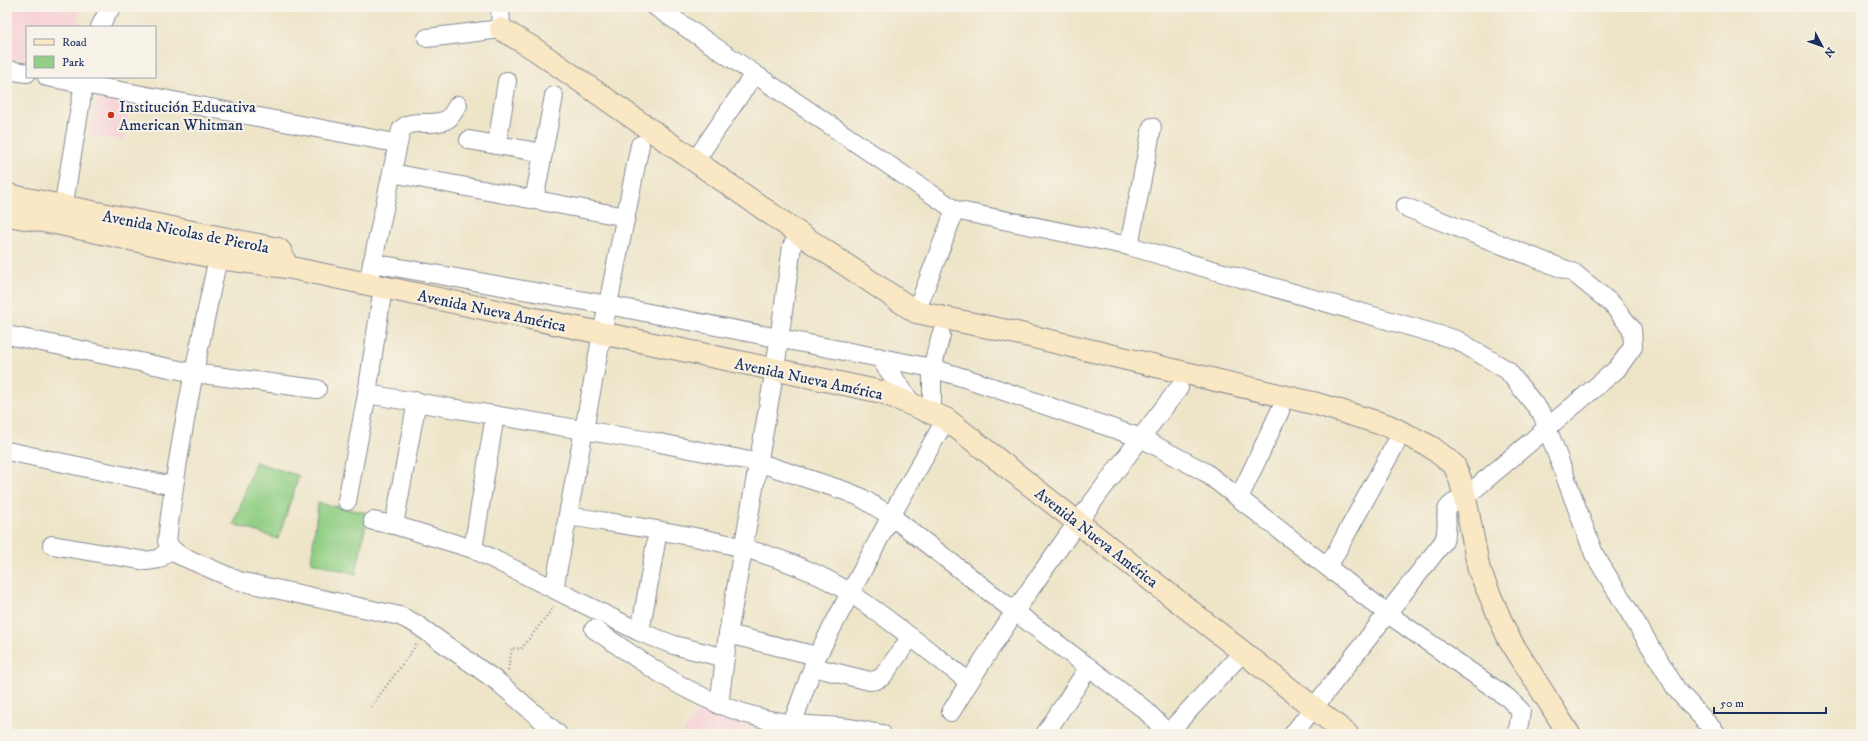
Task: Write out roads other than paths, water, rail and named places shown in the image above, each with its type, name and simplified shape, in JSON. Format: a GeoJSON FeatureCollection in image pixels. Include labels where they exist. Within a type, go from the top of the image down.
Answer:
{"type":"FeatureCollection","features":[{"type":"Feature","properties":{"kind":"street"},"geometry":{"type":"LineString","coordinates":[[100,26],[112,7]]}},
{"type":"Feature","properties":{"kind":"street"},"geometry":{"type":"LineString","coordinates":[[500,7],[501,29]]}},
{"type":"Feature","properties":{"kind":"street"},"geometry":{"type":"LineString","coordinates":[[656,7],[955,210],[1129,246],[1456,340],[1507,370],[1542,414],[1594,554],[1677,690],[1717,734]]}},
{"type":"Feature","properties":{"kind":"street"},"geometry":{"type":"LineString","coordinates":[[427,38],[501,29],[533,48],[794,230],[916,312],[1012,332],[1317,404],[1389,426],[1431,447],[1454,465],[1460,479],[1465,496],[1479,570],[1508,638],[1569,734]]}},
{"type":"Feature","properties":{"kind":"street"},"geometry":{"type":"LineString","coordinates":[[7,70],[26,73]]}},
{"type":"Feature","properties":{"kind":"street"},"geometry":{"type":"LineString","coordinates":[[695,161],[754,74]]}},
{"type":"Feature","properties":{"kind":"street"},"geometry":{"type":"LineString","coordinates":[[56,78],[83,81],[390,142]]}},
{"type":"Feature","properties":{"kind":"street"},"geometry":{"type":"LineString","coordinates":[[62,215],[83,81]]}},
{"type":"Feature","properties":{"kind":"street"},"geometry":{"type":"LineString","coordinates":[[497,145],[507,82]]}},
{"type":"Feature","properties":{"kind":"street"},"geometry":{"type":"LineString","coordinates":[[534,200],[554,96]]}},
{"type":"Feature","properties":{"kind":"street"},"geometry":{"type":"LineString","coordinates":[[347,501],[367,394],[375,286],[372,263],[402,130],[405,125],[410,124],[436,124],[448,118],[458,105]]}},
{"type":"Feature","properties":{"kind":"street"},"geometry":{"type":"LineString","coordinates":[[1129,246],[1152,127]]}},
{"type":"Feature","properties":{"kind":"street"},"geometry":{"type":"LineString","coordinates":[[469,140],[543,154]]}},
{"type":"Feature","properties":{"kind":"street"},"geometry":{"type":"LineString","coordinates":[[559,591],[569,516],[602,334],[640,145]]}},
{"type":"Feature","properties":{"kind":"street"},"geometry":{"type":"LineString","coordinates":[[392,173],[626,217]]}},
{"type":"Feature","properties":{"kind":"street"},"geometry":{"type":"LineString","coordinates":[[1293,734],[1444,541],[1447,532],[1446,512],[1448,506],[1465,496],[1547,428],[1616,369],[1634,347],[1632,329],[1612,304],[1574,273],[1405,207]]}},
{"type":"Feature","properties":{"kind":"street","name":"Avenida Nicolas de Pierola"},"geometry":{"type":"LineString","coordinates":[[8,209],[62,215],[220,248],[278,249],[281,252],[287,267]]}},
{"type":"Feature","properties":{"kind":"street"},"geometry":{"type":"LineString","coordinates":[[916,312],[955,210]]}},
{"type":"Feature","properties":{"kind":"street"},"geometry":{"type":"LineString","coordinates":[[719,705],[728,634],[760,463],[775,369],[792,246]]}},
{"type":"Feature","properties":{"kind":"street"},"geometry":{"type":"LineString","coordinates":[[220,248],[194,372],[173,486],[167,541],[171,548],[179,555],[239,581],[387,612],[416,624],[503,686],[558,734]]}},
{"type":"Feature","properties":{"kind":"street"},"geometry":{"type":"LineString","coordinates":[[372,263],[608,304],[932,368],[1141,438],[1205,472],[1388,614],[1508,698],[1520,711],[1518,733]]}},
{"type":"Feature","properties":{"kind":"street","name":"Avenida Nueva América"},"geometry":{"type":"LineString","coordinates":[[287,267],[882,392],[930,413],[1077,522],[1347,734]]}},
{"type":"Feature","properties":{"kind":"street"},"geometry":{"type":"LineString","coordinates":[[7,335],[194,372],[317,389]]}},
{"type":"Feature","properties":{"kind":"street"},"geometry":{"type":"LineString","coordinates":[[776,734],[792,724],[815,662],[891,516],[930,413],[932,368],[941,335]]}},
{"type":"Feature","properties":{"kind":"street"},"geometry":{"type":"LineString","coordinates":[[880,357],[930,413]]}},
{"type":"Feature","properties":{"kind":"street"},"geometry":{"type":"LineString","coordinates":[[951,712],[1014,612],[1077,522],[1180,388]]}},
{"type":"Feature","properties":{"kind":"street"},"geometry":{"type":"LineString","coordinates":[[367,394],[417,401],[585,430],[760,463],[860,497],[891,516],[1014,612],[1144,709],[1166,734],[1243,652]]}},
{"type":"Feature","properties":{"kind":"street"},"geometry":{"type":"LineString","coordinates":[[394,525],[417,401]]}},
{"type":"Feature","properties":{"kind":"street"},"geometry":{"type":"LineString","coordinates":[[1239,498],[1280,411]]}},
{"type":"Feature","properties":{"kind":"street"},"geometry":{"type":"LineString","coordinates":[[473,549],[495,415]]}},
{"type":"Feature","properties":{"kind":"street"},"geometry":{"type":"LineString","coordinates":[[1328,567],[1395,445]]}},
{"type":"Feature","properties":{"kind":"street"},"geometry":{"type":"LineString","coordinates":[[7,451],[173,486]]}},
{"type":"Feature","properties":{"kind":"street"},"geometry":{"type":"LineString","coordinates":[[569,516],[658,531],[744,548],[801,568],[850,593],[969,682]]}},
{"type":"Feature","properties":{"kind":"street"},"geometry":{"type":"LineString","coordinates":[[373,521],[394,525],[473,549],[640,632],[674,645],[725,658]]}},
{"type":"Feature","properties":{"kind":"street"},"geometry":{"type":"LineString","coordinates":[[640,632],[658,531]]}},
{"type":"Feature","properties":{"kind":"street"},"geometry":{"type":"LineString","coordinates":[[52,545],[146,561],[159,559],[171,548]]}},
{"type":"Feature","properties":{"kind":"street"},"geometry":{"type":"LineString","coordinates":[[594,629],[660,674],[690,692],[719,705],[764,719],[792,724],[840,727],[878,734]]}},
{"type":"Feature","properties":{"kind":"street"},"geometry":{"type":"LineString","coordinates":[[728,634],[870,681],[882,677],[910,637]]}},
{"type":"Feature","properties":{"kind":"street"},"geometry":{"type":"LineString","coordinates":[[1045,734],[1089,667]]}},
{"type":"Feature","properties":{"kind":"place","name":"Institución Educativa American Whitman"},"geometry":{"type":"Point","coordinates":[111,115]}}]}
